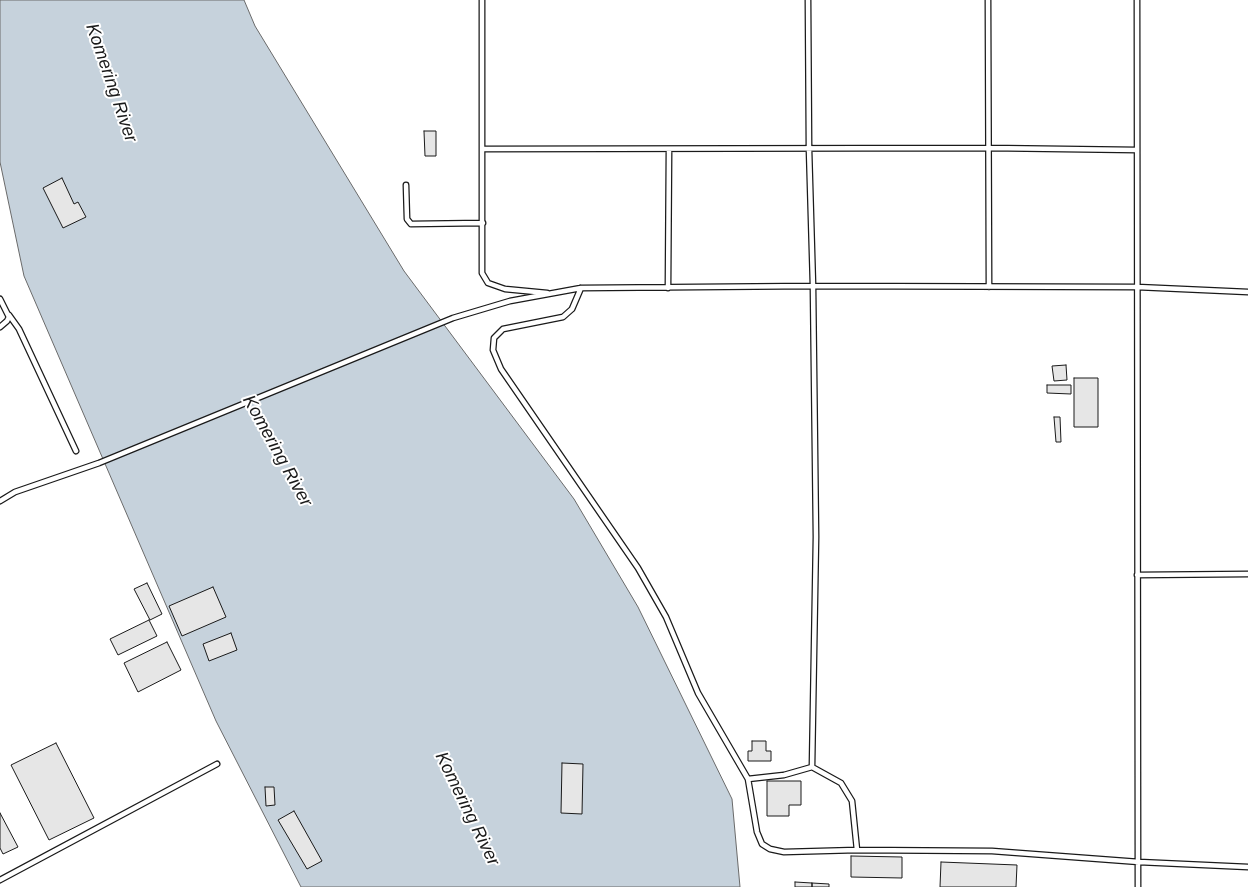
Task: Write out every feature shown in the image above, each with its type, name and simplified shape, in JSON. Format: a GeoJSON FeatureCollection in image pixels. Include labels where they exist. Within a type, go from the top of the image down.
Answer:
{"type":"FeatureCollection","features":[{"type":"Feature","properties":{"kind":"lane"},"geometry":{"type":"LineString","coordinates":[[482,0],[482,273],[488,283],[505,289],[553,293]]}},
{"type":"Feature","properties":{"kind":"lane"},"geometry":{"type":"LineString","coordinates":[[808,0],[808,148],[813,286],[816,537],[812,767]]}},
{"type":"Feature","properties":{"kind":"lane"},"geometry":{"type":"LineString","coordinates":[[988,0],[989,287]]}},
{"type":"Feature","properties":{"kind":"lane"},"geometry":{"type":"LineString","coordinates":[[1138,0],[1138,887]]}},
{"type":"Feature","properties":{"kind":"lane"},"geometry":{"type":"LineString","coordinates":[[483,149],[989,148],[1138,150]]}},
{"type":"Feature","properties":{"kind":"lane"},"geometry":{"type":"LineString","coordinates":[[668,149],[668,288]]}},
{"type":"Feature","properties":{"kind":"lane"},"geometry":{"type":"LineString","coordinates":[[406,185],[407,219],[411,224],[483,223]]}},
{"type":"Feature","properties":{"kind":"lane"},"geometry":{"type":"LineString","coordinates":[[0,501],[15,492],[99,463],[453,318],[510,301],[581,288],[813,286],[1138,287],[1248,292]]}},
{"type":"Feature","properties":{"kind":"lane"},"geometry":{"type":"LineString","coordinates":[[581,288],[572,309],[563,317],[503,329],[494,338],[493,350],[501,369],[638,568],[666,617],[698,693],[748,779],[757,832],[762,844],[770,849],[784,852],[857,850],[992,851],[1138,862],[1248,867]]}},
{"type":"Feature","properties":{"kind":"lane"},"geometry":{"type":"LineString","coordinates":[[0,299],[8,315],[19,329],[76,451]]}},
{"type":"Feature","properties":{"kind":"lane"},"geometry":{"type":"LineString","coordinates":[[0,327],[8,322],[8,315]]}},
{"type":"Feature","properties":{"kind":"lane"},"geometry":{"type":"LineString","coordinates":[[1138,575],[1248,574]]}},
{"type":"Feature","properties":{"kind":"lane"},"geometry":{"type":"LineString","coordinates":[[0,880],[217,764]]}},
{"type":"Feature","properties":{"kind":"lane"},"geometry":{"type":"LineString","coordinates":[[748,779],[784,775],[812,767],[841,783],[852,800],[857,850]]}},
{"type":"Feature","properties":{"kind":"water","name":"Komering River"},"geometry":{"type":"Polygon","coordinates":[[[0,0],[244,0],[255,26],[404,271],[574,499],[638,607],[732,799],[740,887],[301,887],[216,721],[24,276],[0,162],[0,0]]]}},
{"type":"Feature","properties":{"kind":"building"},"geometry":{"type":"Polygon","coordinates":[[[424,131],[436,131],[436,156],[425,156],[424,131]]]}},
{"type":"Feature","properties":{"kind":"building"},"geometry":{"type":"Polygon","coordinates":[[[62,178],[74,204],[78,202],[86,217],[63,228],[43,188],[62,178]]]}},
{"type":"Feature","properties":{"kind":"building"},"geometry":{"type":"Polygon","coordinates":[[[1066,365],[1067,380],[1054,381],[1052,366],[1066,365]]]}},
{"type":"Feature","properties":{"kind":"building"},"geometry":{"type":"Polygon","coordinates":[[[1074,378],[1098,378],[1098,427],[1074,427],[1074,378]]]}},
{"type":"Feature","properties":{"kind":"building"},"geometry":{"type":"Polygon","coordinates":[[[1047,385],[1071,385],[1071,394],[1047,393],[1047,385]]]}},
{"type":"Feature","properties":{"kind":"building"},"geometry":{"type":"Polygon","coordinates":[[[1054,417],[1060,417],[1061,442],[1056,442],[1054,417]]]}},
{"type":"Feature","properties":{"kind":"building"},"geometry":{"type":"Polygon","coordinates":[[[147,583],[162,614],[150,620],[134,589],[147,583]]]}},
{"type":"Feature","properties":{"kind":"building"},"geometry":{"type":"Polygon","coordinates":[[[213,587],[226,617],[182,636],[169,606],[213,587]]]}},
{"type":"Feature","properties":{"kind":"building"},"geometry":{"type":"Polygon","coordinates":[[[149,620],[157,636],[118,655],[110,639],[149,620]]]}},
{"type":"Feature","properties":{"kind":"building"},"geometry":{"type":"Polygon","coordinates":[[[231,633],[237,650],[209,661],[203,644],[231,633]]]}},
{"type":"Feature","properties":{"kind":"building"},"geometry":{"type":"Polygon","coordinates":[[[167,642],[181,670],[138,692],[124,663],[167,642]]]}},
{"type":"Feature","properties":{"kind":"building"},"geometry":{"type":"Polygon","coordinates":[[[752,741],[766,741],[766,751],[771,751],[771,761],[748,761],[748,751],[752,751],[752,741]]]}},
{"type":"Feature","properties":{"kind":"building"},"geometry":{"type":"Polygon","coordinates":[[[56,743],[94,818],[49,840],[11,765],[56,743]]]}},
{"type":"Feature","properties":{"kind":"building"},"geometry":{"type":"Polygon","coordinates":[[[562,763],[583,764],[582,814],[561,813],[562,763]]]}},
{"type":"Feature","properties":{"kind":"building"},"geometry":{"type":"Polygon","coordinates":[[[767,781],[801,781],[801,805],[789,805],[789,816],[767,816],[767,781]]]}},
{"type":"Feature","properties":{"kind":"building"},"geometry":{"type":"Polygon","coordinates":[[[265,787],[274,787],[275,805],[266,806],[265,787]]]}},
{"type":"Feature","properties":{"kind":"building"},"geometry":{"type":"Polygon","coordinates":[[[294,811],[322,861],[307,869],[278,820],[294,811]]]}},
{"type":"Feature","properties":{"kind":"building"},"geometry":{"type":"Polygon","coordinates":[[[0,813],[18,847],[3,854],[0,848],[0,813]]]}},
{"type":"Feature","properties":{"kind":"building"},"geometry":{"type":"Polygon","coordinates":[[[851,856],[902,857],[902,878],[851,877],[851,856]]]}},
{"type":"Feature","properties":{"kind":"building"},"geometry":{"type":"Polygon","coordinates":[[[941,862],[1017,865],[1016,887],[940,887],[941,862]]]}},
{"type":"Feature","properties":{"kind":"building"},"geometry":{"type":"Polygon","coordinates":[[[795,882],[812,883],[812,887],[795,887],[795,882]]]}},
{"type":"Feature","properties":{"kind":"building"},"geometry":{"type":"Polygon","coordinates":[[[812,883],[829,884],[829,887],[812,887],[812,883]]]}}]}
